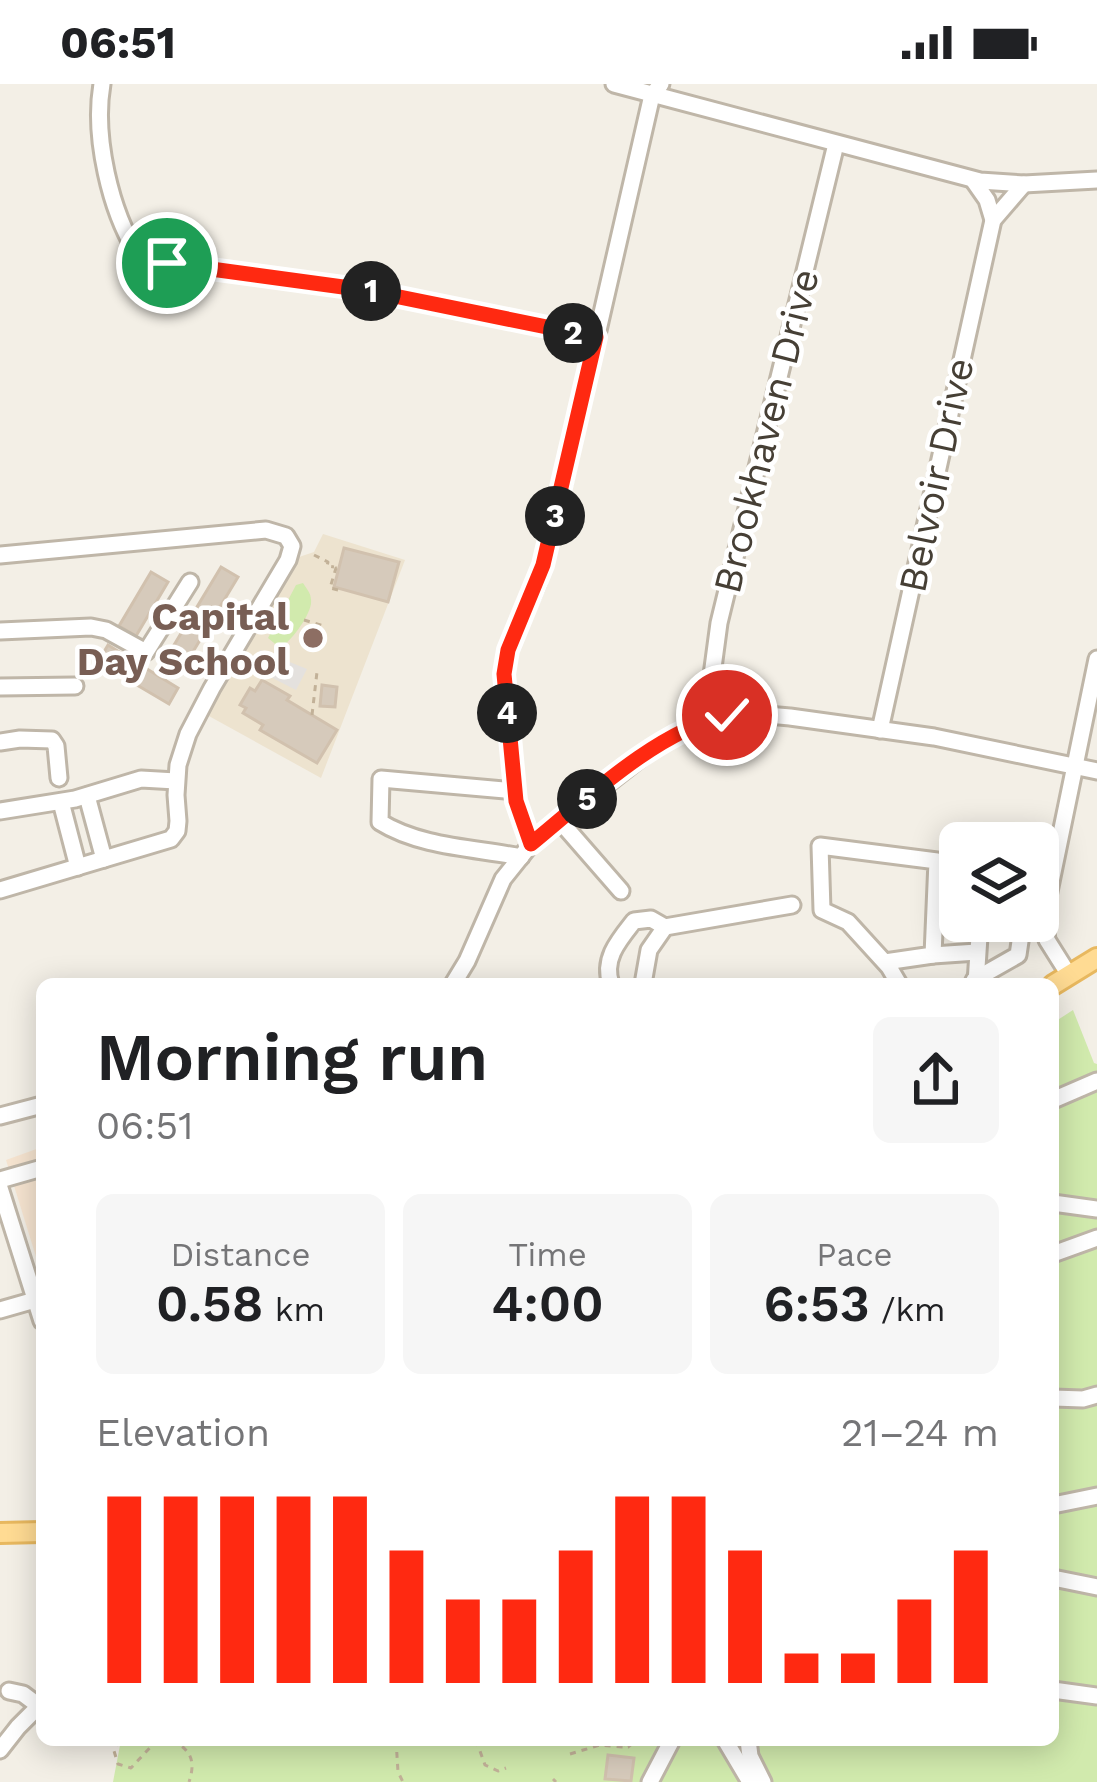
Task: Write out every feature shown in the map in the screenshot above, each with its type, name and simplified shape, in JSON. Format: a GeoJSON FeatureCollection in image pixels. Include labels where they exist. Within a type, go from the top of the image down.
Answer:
{"type":"FeatureCollection","features":[{"type":"Feature","properties":{"kind":"main road"},"geometry":{"type":"LineString","coordinates":[[1061,980],[1097,958]]}},
{"type":"Feature","properties":{"kind":"main road"},"geometry":{"type":"LineString","coordinates":[[0,1533],[36,1532]]}},
{"type":"Feature","properties":{"kind":"street"},"geometry":{"type":"LineString","coordinates":[[102,84],[98,117],[103,153],[123,230],[139,256],[365,290],[596,337]]}},
{"type":"Feature","properties":{"kind":"street"},"geometry":{"type":"LineString","coordinates":[[614,84],[657,89],[836,144],[973,179],[1024,184],[1097,180]]}},
{"type":"Feature","properties":{"kind":"street"},"geometry":{"type":"LineString","coordinates":[[526,850],[504,683],[508,650],[543,565],[657,89]]}},
{"type":"Feature","properties":{"kind":"street","name":"Brookhaven Drive"},"geometry":{"type":"LineString","coordinates":[[706,720],[718,623],[836,144]]}},
{"type":"Feature","properties":{"kind":"street"},"geometry":{"type":"LineString","coordinates":[[973,179],[993,220]]}},
{"type":"Feature","properties":{"kind":"street","name":"Belvoir Drive"},"geometry":{"type":"LineString","coordinates":[[880,730],[993,220],[1024,184]]}},
{"type":"Feature","properties":{"kind":"street"},"geometry":{"type":"LineString","coordinates":[[0,555],[266,530],[281,532],[292,546],[182,749],[176,781],[177,831],[171,839],[0,890]]}},
{"type":"Feature","properties":{"kind":"street"},"geometry":{"type":"LineString","coordinates":[[0,631],[92,627],[146,652],[190,582]]}},
{"type":"Feature","properties":{"kind":"street"},"geometry":{"type":"LineString","coordinates":[[1059,835],[1097,659]]}},
{"type":"Feature","properties":{"kind":"street"},"geometry":{"type":"LineString","coordinates":[[0,686],[75,686]]}},
{"type":"Feature","properties":{"kind":"street"},"geometry":{"type":"LineString","coordinates":[[457,978],[503,880],[526,850],[652,749],[706,720],[757,714],[880,730],[1097,771]]}},
{"type":"Feature","properties":{"kind":"street"},"geometry":{"type":"LineString","coordinates":[[0,742],[52,740],[58,778]]}},
{"type":"Feature","properties":{"kind":"street"},"geometry":{"type":"LineString","coordinates":[[0,812],[87,796],[141,778],[176,781]]}},
{"type":"Feature","properties":{"kind":"street"},"geometry":{"type":"LineString","coordinates":[[515,791],[381,779],[380,822],[416,838],[526,850]]}},
{"type":"Feature","properties":{"kind":"street"},"geometry":{"type":"LineString","coordinates":[[87,796],[104,859]]}},
{"type":"Feature","properties":{"kind":"street"},"geometry":{"type":"LineString","coordinates":[[61,802],[78,867]]}},
{"type":"Feature","properties":{"kind":"street"},"geometry":{"type":"LineString","coordinates":[[560,820],[620,891]]}},
{"type":"Feature","properties":{"kind":"street"},"geometry":{"type":"LineString","coordinates":[[895,978],[848,922],[823,910],[820,846],[937,861],[933,955]]}},
{"type":"Feature","properties":{"kind":"street"},"geometry":{"type":"LineString","coordinates":[[608,978],[612,949],[634,921],[651,919],[665,927],[822,900]]}},
{"type":"Feature","properties":{"kind":"street"},"geometry":{"type":"LineString","coordinates":[[644,978],[649,950],[665,927]]}},
{"type":"Feature","properties":{"kind":"street"},"geometry":{"type":"LineString","coordinates":[[975,978],[978,942]]}},
{"type":"Feature","properties":{"kind":"street"},"geometry":{"type":"LineString","coordinates":[[981,978],[1018,955],[1020,942]]}},
{"type":"Feature","properties":{"kind":"street"},"geometry":{"type":"LineString","coordinates":[[1048,942],[1061,980]]}},
{"type":"Feature","properties":{"kind":"street"},"geometry":{"type":"LineString","coordinates":[[885,962],[977,952]]}},
{"type":"Feature","properties":{"kind":"street"},"geometry":{"type":"LineString","coordinates":[[1059,1097],[1097,1081]]}},
{"type":"Feature","properties":{"kind":"street"},"geometry":{"type":"LineString","coordinates":[[0,1116],[36,1107]]}},
{"type":"Feature","properties":{"kind":"street"},"geometry":{"type":"LineString","coordinates":[[36,1170],[0,1184],[4,1214],[36,1303]]}},
{"type":"Feature","properties":{"kind":"street"},"geometry":{"type":"LineString","coordinates":[[1059,1204],[1097,1209]]}},
{"type":"Feature","properties":{"kind":"street"},"geometry":{"type":"LineString","coordinates":[[1059,1251],[1097,1238]]}},
{"type":"Feature","properties":{"kind":"street"},"geometry":{"type":"LineString","coordinates":[[0,1310],[35,1300]]}},
{"type":"Feature","properties":{"kind":"street"},"geometry":{"type":"LineString","coordinates":[[1059,1398],[1097,1395]]}},
{"type":"Feature","properties":{"kind":"street"},"geometry":{"type":"LineString","coordinates":[[1059,1504],[1097,1496]]}},
{"type":"Feature","properties":{"kind":"street"},"geometry":{"type":"LineString","coordinates":[[1059,1579],[1097,1587]]}},
{"type":"Feature","properties":{"kind":"street"},"geometry":{"type":"LineString","coordinates":[[9,1691],[36,1702]]}},
{"type":"Feature","properties":{"kind":"street"},"geometry":{"type":"LineString","coordinates":[[1059,1691],[1097,1696]]}},
{"type":"Feature","properties":{"kind":"street"},"geometry":{"type":"LineString","coordinates":[[0,1750],[36,1709]]}},
{"type":"Feature","properties":{"kind":"street"},"geometry":{"type":"LineString","coordinates":[[650,1782],[670,1746]]}},
{"type":"Feature","properties":{"kind":"street"},"geometry":{"type":"LineString","coordinates":[[728,1746],[750,1782]]}},
{"type":"Feature","properties":{"kind":"street"},"geometry":{"type":"LineString","coordinates":[[746,1746],[763,1782]]}},
{"type":"Feature","properties":{"kind":"path"},"geometry":{"type":"LineString","coordinates":[[314,555],[337,568],[330,588],[338,590]]}},
{"type":"Feature","properties":{"kind":"path"},"geometry":{"type":"LineString","coordinates":[[304,620],[324,626]]}},
{"type":"Feature","properties":{"kind":"path"},"geometry":{"type":"LineString","coordinates":[[312,716],[317,671]]}},
{"type":"Feature","properties":{"kind":"path"},"geometry":{"type":"LineString","coordinates":[[116,1746],[118,1765],[124,1768],[131,1768],[151,1746]]}},
{"type":"Feature","properties":{"kind":"path"},"geometry":{"type":"LineString","coordinates":[[181,1746],[194,1764],[190,1782]]}},
{"type":"Feature","properties":{"kind":"path"},"geometry":{"type":"LineString","coordinates":[[396,1746],[403,1782]]}},
{"type":"Feature","properties":{"kind":"path"},"geometry":{"type":"LineString","coordinates":[[478,1746],[485,1765],[498,1771],[506,1768]]}},
{"type":"Feature","properties":{"kind":"path"},"geometry":{"type":"LineString","coordinates":[[570,1754],[597,1746]]}},
{"type":"Feature","properties":{"kind":"shaded area","name":"Capital Day School"},"geometry":{"type":"Polygon","coordinates":[[[323,534],[405,560],[321,778],[207,715],[296,558],[314,552],[323,534]]]}},
{"type":"Feature","properties":{"kind":"shaded area"},"geometry":{"type":"Polygon","coordinates":[[[260,650],[307,669],[296,690],[253,668],[260,650]]]}},
{"type":"Feature","properties":{"kind":"shaded area"},"geometry":{"type":"Polygon","coordinates":[[[36,1149],[36,1257],[6,1160],[36,1149]]]}},
{"type":"Feature","properties":{"kind":"green space"},"geometry":{"type":"Polygon","coordinates":[[[303,583],[311,598],[309,610],[280,648],[268,638],[296,585],[303,583]]]}},
{"type":"Feature","properties":{"kind":"green space"},"geometry":{"type":"Polygon","coordinates":[[[1073,1010],[1097,1064],[1097,1782],[113,1782],[120,1746],[1059,1746],[1059,1019],[1073,1010]]]}},
{"type":"Feature","properties":{"kind":"building"},"geometry":{"type":"Polygon","coordinates":[[[344,548],[399,562],[388,602],[334,587],[344,548]]]}},
{"type":"Feature","properties":{"kind":"building"},"geometry":{"type":"Polygon","coordinates":[[[221,567],[238,577],[185,665],[168,655],[221,567]]]}},
{"type":"Feature","properties":{"kind":"building"},"geometry":{"type":"Polygon","coordinates":[[[151,572],[168,582],[136,636],[119,626],[151,572]]]}},
{"type":"Feature","properties":{"kind":"building"},"geometry":{"type":"Polygon","coordinates":[[[108,645],[178,688],[169,704],[98,662],[108,645]]]}},
{"type":"Feature","properties":{"kind":"building"},"geometry":{"type":"Polygon","coordinates":[[[262,680],[337,730],[317,763],[260,730],[263,725],[243,713],[246,708],[240,705],[250,688],[255,691],[262,680]]]}},
{"type":"Feature","properties":{"kind":"building"},"geometry":{"type":"Polygon","coordinates":[[[322,685],[337,687],[335,707],[320,706],[322,685]]]}},
{"type":"Feature","properties":{"kind":"building"},"geometry":{"type":"Polygon","coordinates":[[[608,1755],[634,1758],[631,1781],[605,1779],[608,1755]]]}},
{"type":"Feature","properties":{"kind":"place","name":"Capital Day School"},"geometry":{"type":"Point","coordinates":[313,638]}},
{"type":"Feature","properties":{"kind":"route"},"geometry":{"type":"LineString","coordinates":[[167,263],[365,290],[596,337],[543,565],[508,650],[504,674],[516,801],[531,844],[652,749],[690,726],[727,715]]}}]}
